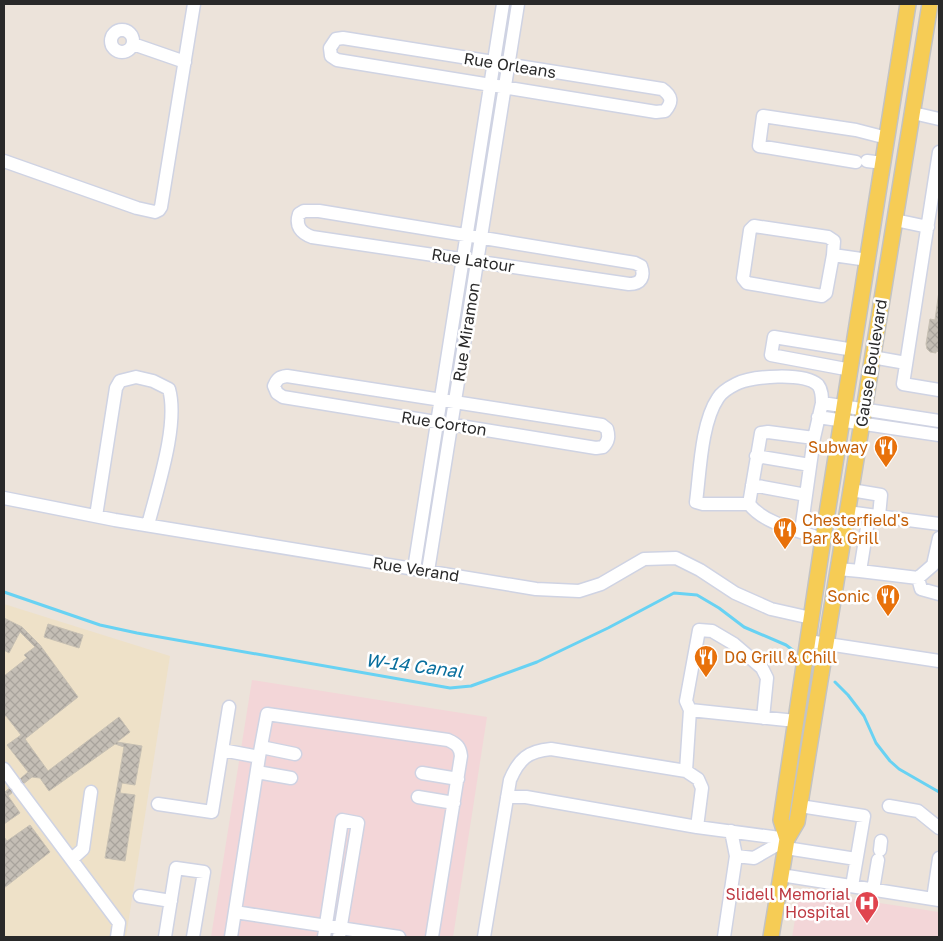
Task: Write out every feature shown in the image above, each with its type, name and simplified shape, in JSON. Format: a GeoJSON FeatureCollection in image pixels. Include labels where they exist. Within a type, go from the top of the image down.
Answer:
{"type":"FeatureCollection","features":[{"type":"Feature","properties":{"kind":"main road","name":"Gause Boulevard"},"geometry":{"type":"LineString","coordinates":[[787,844],[781,820],[823,539],[908,4]]}},
{"type":"Feature","properties":{"kind":"main road","name":"Gause Boulevard"},"geometry":{"type":"LineString","coordinates":[[771,937],[787,844],[797,822],[800,806],[912,113],[933,9]]}},
{"type":"Feature","properties":{"kind":"main road"},"geometry":{"type":"LineString","coordinates":[[875,215],[895,220]]}},
{"type":"Feature","properties":{"kind":"street"},"geometry":{"type":"LineString","coordinates":[[4,162],[137,208],[154,212],[159,210],[194,4]]}},
{"type":"Feature","properties":{"kind":"street","name":"Rue Miramon"},"geometry":{"type":"LineString","coordinates":[[414,569],[503,4]]}},
{"type":"Feature","properties":{"kind":"street","name":"Rue Miramon"},"geometry":{"type":"LineString","coordinates":[[428,571],[518,4]]}},
{"type":"Feature","properties":{"kind":"street","name":"Rue Orleans"},"geometry":{"type":"LineString","coordinates":[[343,38],[508,64],[662,89],[669,94],[671,99],[669,107],[665,111],[656,112],[337,60],[331,56],[330,48],[336,40],[343,38]]}},
{"type":"Feature","properties":{"kind":"street"},"geometry":{"type":"LineString","coordinates":[[133,44],[185,62]]}},
{"type":"Feature","properties":{"kind":"street"},"geometry":{"type":"LineString","coordinates":[[912,113],[939,119]]}},
{"type":"Feature","properties":{"kind":"street"},"geometry":{"type":"LineString","coordinates":[[883,163],[862,162],[759,146],[763,116],[856,130],[887,138]]}},
{"type":"Feature","properties":{"kind":"street"},"geometry":{"type":"LineString","coordinates":[[939,152],[903,384],[939,390]]}},
{"type":"Feature","properties":{"kind":"street","name":"Rue Latour"},"geometry":{"type":"LineString","coordinates":[[304,211],[319,211],[481,238],[635,263],[641,266],[644,273],[641,281],[636,284],[629,284],[312,237],[299,229],[297,220],[299,214],[304,211]]}},
{"type":"Feature","properties":{"kind":"street"},"geometry":{"type":"LineString","coordinates":[[895,220],[928,227]]}},
{"type":"Feature","properties":{"kind":"street"},"geometry":{"type":"LineString","coordinates":[[754,226],[828,237],[834,241],[834,255],[826,293],[822,296],[747,283],[743,278],[750,230],[754,226]]}},
{"type":"Feature","properties":{"kind":"street"},"geometry":{"type":"LineString","coordinates":[[834,255],[868,260]]}},
{"type":"Feature","properties":{"kind":"street"},"geometry":{"type":"LineString","coordinates":[[851,370],[771,355],[774,337],[854,350]]}},
{"type":"Feature","properties":{"kind":"street"},"geometry":{"type":"LineString","coordinates":[[872,357],[906,364]]}},
{"type":"Feature","properties":{"kind":"street","name":"Rue Corton"},"geometry":{"type":"LineString","coordinates":[[286,376],[455,402],[602,426],[608,428],[609,436],[607,443],[603,447],[596,448],[283,397],[277,393],[274,386],[277,380],[286,376]]}},
{"type":"Feature","properties":{"kind":"street"},"geometry":{"type":"LineString","coordinates":[[96,516],[116,388],[120,381],[136,377],[153,381],[169,389],[172,401],[168,441],[148,525]]}},
{"type":"Feature","properties":{"kind":"street"},"geometry":{"type":"LineString","coordinates":[[749,504],[696,502],[709,415],[719,397],[735,384],[753,378],[785,377],[809,380],[818,386],[822,393],[822,404],[814,438],[801,531]]}},
{"type":"Feature","properties":{"kind":"street"},"geometry":{"type":"LineString","coordinates":[[822,404],[844,413],[939,435]]}},
{"type":"Feature","properties":{"kind":"street"},"geometry":{"type":"LineString","coordinates":[[818,417],[844,413]]}},
{"type":"Feature","properties":{"kind":"street"},"geometry":{"type":"LineString","coordinates":[[863,416],[939,421]]}},
{"type":"Feature","properties":{"kind":"street"},"geometry":{"type":"LineString","coordinates":[[814,438],[768,432],[762,434],[756,456],[749,504],[754,511],[766,519],[823,539]]}},
{"type":"Feature","properties":{"kind":"street"},"geometry":{"type":"LineString","coordinates":[[756,456],[810,465]]}},
{"type":"Feature","properties":{"kind":"street"},"geometry":{"type":"LineString","coordinates":[[752,485],[806,495]]}},
{"type":"Feature","properties":{"kind":"street"},"geometry":{"type":"LineString","coordinates":[[851,490],[881,495],[860,571]]}},
{"type":"Feature","properties":{"kind":"street","name":"Rue Verand"},"geometry":{"type":"LineString","coordinates":[[4,498],[148,525],[536,589],[579,591],[601,584],[644,559],[676,558],[700,570],[735,593],[771,609],[811,618]]}},
{"type":"Feature","properties":{"kind":"street"},"geometry":{"type":"LineString","coordinates":[[847,512],[939,524]]}},
{"type":"Feature","properties":{"kind":"street"},"geometry":{"type":"LineString","coordinates":[[838,568],[918,578],[933,565],[939,538]]}},
{"type":"Feature","properties":{"kind":"street"},"geometry":{"type":"LineString","coordinates":[[918,578],[921,589],[939,594]]}},
{"type":"Feature","properties":{"kind":"street"},"geometry":{"type":"LineString","coordinates":[[686,772],[690,710],[686,701],[699,630],[712,631],[734,644],[762,668],[767,678],[763,718]]}},
{"type":"Feature","properties":{"kind":"street"},"geometry":{"type":"LineString","coordinates":[[808,641],[939,661]]}},
{"type":"Feature","properties":{"kind":"street"},"geometry":{"type":"LineString","coordinates":[[158,804],[212,812],[229,707]]}},
{"type":"Feature","properties":{"kind":"street"},"geometry":{"type":"LineString","coordinates":[[690,710],[796,721]]}},
{"type":"Feature","properties":{"kind":"street"},"geometry":{"type":"LineString","coordinates":[[231,937],[267,714],[448,740],[456,743],[460,748],[461,756],[458,779],[432,937]]}},
{"type":"Feature","properties":{"kind":"street"},"geometry":{"type":"LineString","coordinates":[[484,937],[510,780],[515,768],[523,758],[535,750],[551,749],[686,772],[698,778],[702,788],[697,827]]}},
{"type":"Feature","properties":{"kind":"street"},"geometry":{"type":"LineString","coordinates":[[222,750],[295,754]]}},
{"type":"Feature","properties":{"kind":"street"},"geometry":{"type":"LineString","coordinates":[[4,769],[119,923],[117,937]]}},
{"type":"Feature","properties":{"kind":"street"},"geometry":{"type":"LineString","coordinates":[[257,772],[291,778]]}},
{"type":"Feature","properties":{"kind":"street"},"geometry":{"type":"LineString","coordinates":[[422,773],[458,779]]}},
{"type":"Feature","properties":{"kind":"street"},"geometry":{"type":"LineString","coordinates":[[72,859],[83,849],[91,792]]}},
{"type":"Feature","properties":{"kind":"street"},"geometry":{"type":"LineString","coordinates":[[418,797],[454,803]]}},
{"type":"Feature","properties":{"kind":"street"},"geometry":{"type":"LineString","coordinates":[[507,797],[526,797],[697,827],[731,831],[856,859]]}},
{"type":"Feature","properties":{"kind":"street"},"geometry":{"type":"LineString","coordinates":[[800,806],[864,816],[852,886]]}},
{"type":"Feature","properties":{"kind":"street"},"geometry":{"type":"LineString","coordinates":[[889,806],[918,811],[939,828]]}},
{"type":"Feature","properties":{"kind":"street"},"geometry":{"type":"LineString","coordinates":[[325,932],[342,820],[358,823],[340,933]]}},
{"type":"Feature","properties":{"kind":"street"},"geometry":{"type":"LineString","coordinates":[[724,937],[736,856],[731,831]]}},
{"type":"Feature","properties":{"kind":"street"},"geometry":{"type":"LineString","coordinates":[[736,856],[754,858],[787,844]]}},
{"type":"Feature","properties":{"kind":"street"},"geometry":{"type":"LineString","coordinates":[[873,890],[880,850]]}},
{"type":"Feature","properties":{"kind":"street"},"geometry":{"type":"LineString","coordinates":[[337,856],[352,858]]}},
{"type":"Feature","properties":{"kind":"street"},"geometry":{"type":"LineString","coordinates":[[781,875],[936,900],[939,858]]}},
{"type":"Feature","properties":{"kind":"street"},"geometry":{"type":"LineString","coordinates":[[165,937],[176,868],[204,872],[193,937]]}},
{"type":"Feature","properties":{"kind":"street"},"geometry":{"type":"LineString","coordinates":[[331,890],[346,893]]}},
{"type":"Feature","properties":{"kind":"street"},"geometry":{"type":"LineString","coordinates":[[140,896],[171,901]]}},
{"type":"Feature","properties":{"kind":"street"},"geometry":{"type":"LineString","coordinates":[[235,912],[325,932],[399,937]]}},
{"type":"Feature","properties":{"kind":"shaded area"},"geometry":{"type":"Polygon","coordinates":[[[4,604],[170,656],[126,937],[4,937],[4,604]]]}},
{"type":"Feature","properties":{"kind":"shaded area"},"geometry":{"type":"Polygon","coordinates":[[[252,680],[487,717],[453,937],[211,937],[252,680]]]}},
{"type":"Feature","properties":{"kind":"shaded area","name":"Slidell Memorial Hospital"},"geometry":{"type":"Polygon","coordinates":[[[800,891],[939,912],[939,937],[792,937],[800,891]]]}},
{"type":"Feature","properties":{"kind":"building"},"geometry":{"type":"Polygon","coordinates":[[[939,291],[939,352],[936,351],[936,353],[930,352],[926,344],[930,319],[935,320],[939,291]]]}},
{"type":"Feature","properties":{"kind":"building"},"geometry":{"type":"Polygon","coordinates":[[[4,618],[22,627],[40,645],[78,697],[25,739],[48,771],[119,717],[130,732],[117,742],[142,746],[135,785],[122,783],[120,793],[135,795],[125,861],[105,858],[124,747],[115,744],[49,791],[40,778],[32,777],[7,745],[21,735],[4,716],[4,676],[27,658],[24,655],[35,647],[20,632],[9,653],[4,650],[4,618]]]}},
{"type":"Feature","properties":{"kind":"building"},"geometry":{"type":"Polygon","coordinates":[[[48,624],[83,635],[79,648],[44,637],[48,624]]]}},
{"type":"Feature","properties":{"kind":"building"},"geometry":{"type":"Polygon","coordinates":[[[28,772],[32,777],[8,796],[5,792],[28,772]]]}},
{"type":"Feature","properties":{"kind":"building"},"geometry":{"type":"Polygon","coordinates":[[[4,790],[20,813],[4,824],[4,790]]]}},
{"type":"Feature","properties":{"kind":"building"},"geometry":{"type":"Polygon","coordinates":[[[30,825],[50,852],[4,888],[4,837],[7,841],[30,825]]]}},
{"type":"Feature","properties":{"kind":"waterway","name":"W-14 Canal"},"geometry":{"type":"LineString","coordinates":[[4,592],[100,625],[137,633],[450,688],[471,686],[537,662],[608,628],[674,593],[697,595],[719,608],[744,627],[786,645],[794,651]]}},
{"type":"Feature","properties":{"kind":"waterway","name":"W-14 Canal"},"geometry":{"type":"LineString","coordinates":[[835,682],[864,716],[876,743],[890,761],[899,769],[939,792]]}},
{"type":"Feature","properties":{"kind":"place","name":"Subway"},"geometry":{"type":"Point","coordinates":[886,468]}},
{"type":"Feature","properties":{"kind":"place","name":"Chesterfield's Bar & Grill"},"geometry":{"type":"Point","coordinates":[785,550]}},
{"type":"Feature","properties":{"kind":"place","name":"Sonic"},"geometry":{"type":"Point","coordinates":[888,617]}},
{"type":"Feature","properties":{"kind":"place","name":"DQ Grill & Chill"},"geometry":{"type":"Point","coordinates":[706,678]}},
{"type":"Feature","properties":{"kind":"place","name":"Slidell Memorial Hospital"},"geometry":{"type":"Point","coordinates":[867,924]}}]}
